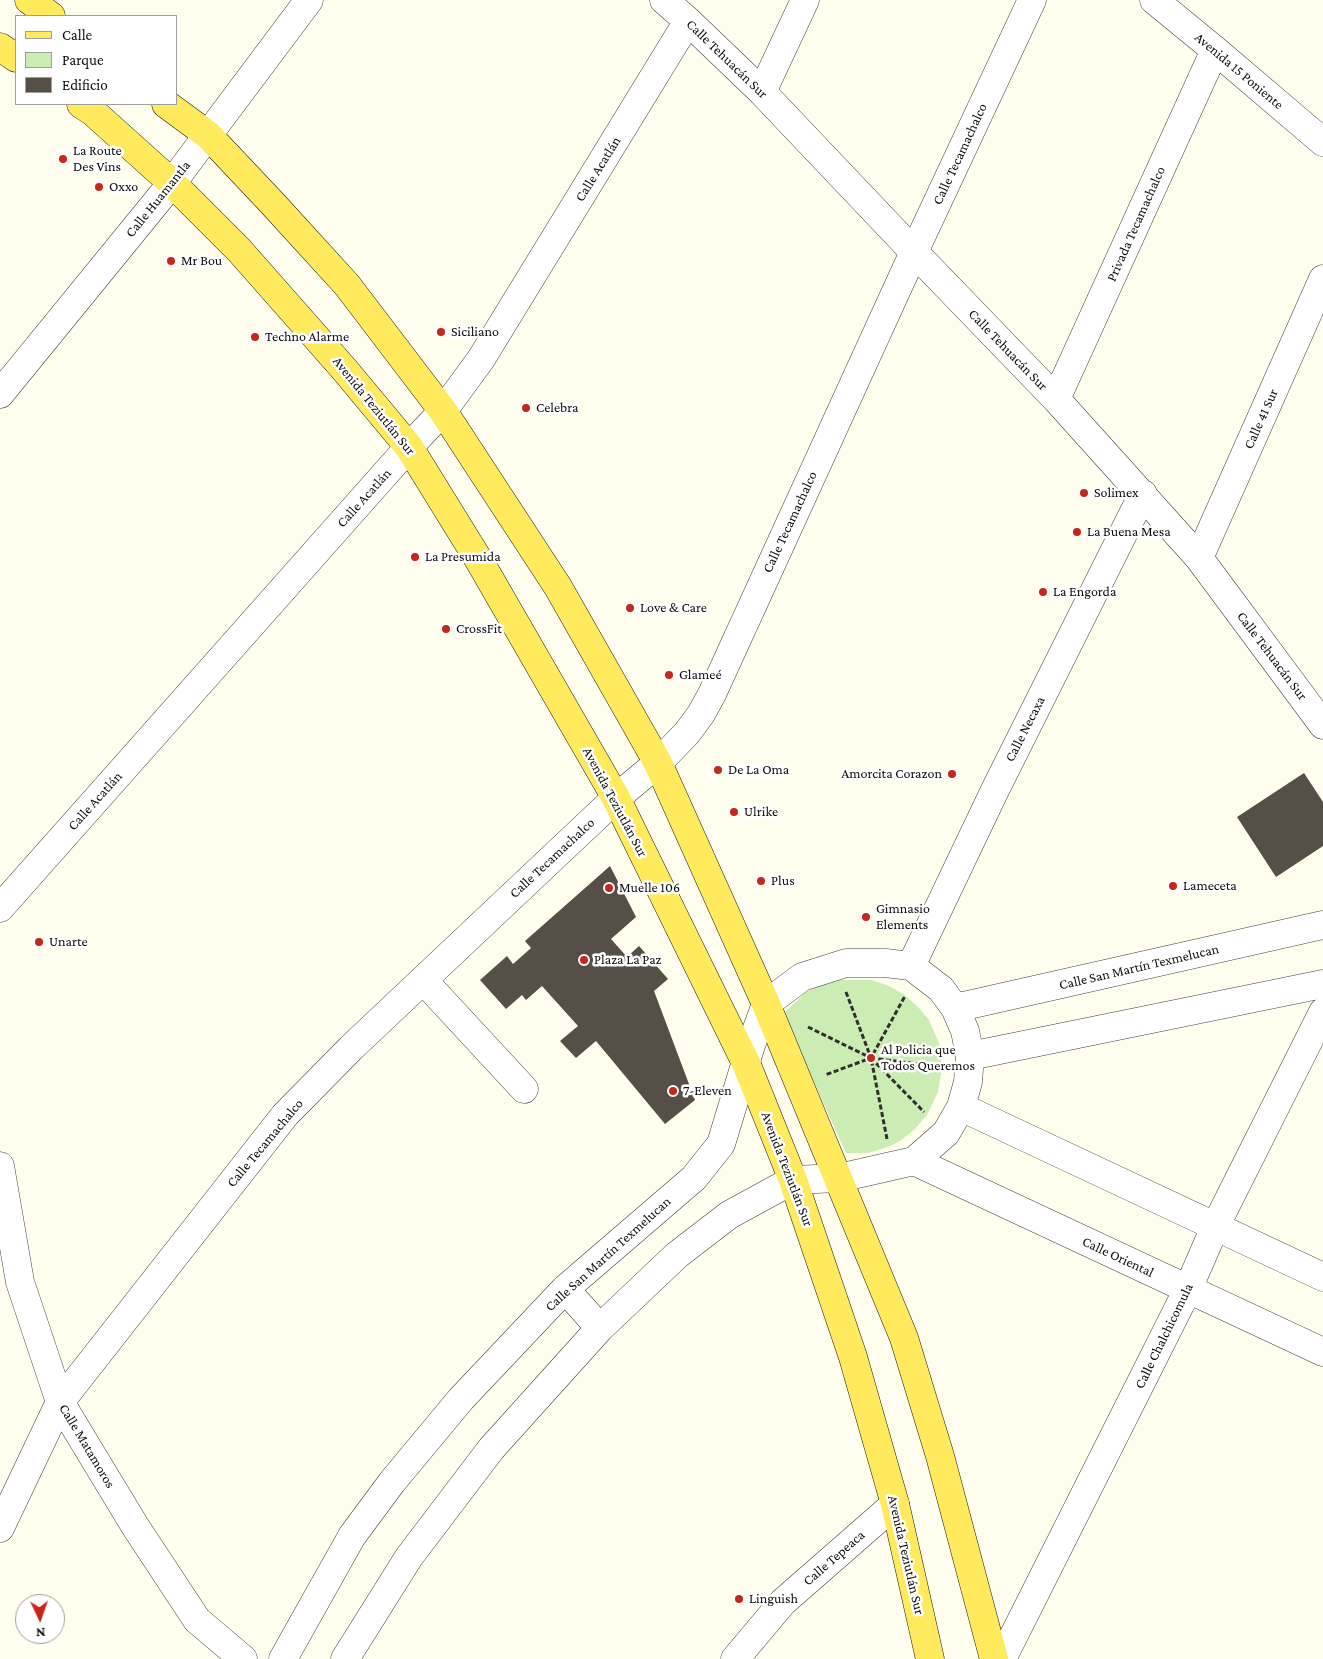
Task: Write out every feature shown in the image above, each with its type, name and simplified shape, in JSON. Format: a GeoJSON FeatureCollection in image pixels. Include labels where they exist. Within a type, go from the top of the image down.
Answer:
{"type":"FeatureCollection","features":[{"type":"Feature","properties":{"kind":"main road"},"geometry":{"type":"LineString","coordinates":[[29,0],[49,15]]}},
{"type":"Feature","properties":{"kind":"main road"},"geometry":{"type":"LineString","coordinates":[[0,47],[15,57]]}},
{"type":"Feature","properties":{"kind":"main road","name":"Avenida Teziutlán Sur"},"geometry":{"type":"LineString","coordinates":[[82,105],[172,183],[238,250],[344,369],[409,447],[480,562],[616,798],[746,1063],[793,1180],[853,1357],[896,1504],[930,1659]]}},
{"type":"Feature","properties":{"kind":"main road"},"geometry":{"type":"LineString","coordinates":[[167,105],[208,135],[274,204],[347,285],[443,411],[558,587],[658,763],[766,1004],[904,1338],[940,1456],[994,1659]]}},
{"type":"Feature","properties":{"kind":"street","name":"Calle Huamantla"},"geometry":{"type":"LineString","coordinates":[[0,394],[172,183],[309,0]]}},
{"type":"Feature","properties":{"kind":"street","name":"Calle Tehuacán Sur"},"geometry":{"type":"LineString","coordinates":[[664,0],[762,92],[1056,399],[1143,494],[1199,558],[1323,725]]}},
{"type":"Feature","properties":{"kind":"street"},"geometry":{"type":"LineString","coordinates":[[762,92],[804,0]]}},
{"type":"Feature","properties":{"kind":"street","name":"Calle Tecamachalco"},"geometry":{"type":"LineString","coordinates":[[0,1528],[60,1402],[285,1115],[351,1048],[423,980],[616,798],[658,763],[687,733],[701,714],[712,694],[914,252],[1032,0]]}},
{"type":"Feature","properties":{"kind":"street","name":"Avenida 15 Poniente"},"geometry":{"type":"LineString","coordinates":[[1154,0],[1323,142]]}},
{"type":"Feature","properties":{"kind":"street","name":"Calle Acatlán"},"geometry":{"type":"LineString","coordinates":[[0,908],[443,411],[481,359],[688,21]]}},
{"type":"Feature","properties":{"kind":"street","name":"Privada Tecamachalco"},"geometry":{"type":"LineString","coordinates":[[1056,399],[1215,50]]}},
{"type":"Feature","properties":{"kind":"street","name":"Calle 41 Sur"},"geometry":{"type":"LineString","coordinates":[[1199,558],[1322,284]]}},
{"type":"Feature","properties":{"kind":"street","name":"Calle Necaxa"},"geometry":{"type":"LineString","coordinates":[[910,966],[995,790],[1143,494]]}},
{"type":"Feature","properties":{"kind":"street","name":"Calle San Martín Texmelucan"},"geometry":{"type":"LineString","coordinates":[[955,1008],[1323,925]]}},
{"type":"Feature","properties":{"kind":"street"},"geometry":{"type":"LineString","coordinates":[[345,1659],[409,1557],[491,1448],[600,1328],[677,1255],[729,1215],[793,1180],[839,1178],[914,1161],[946,1133],[961,1107],[968,1082],[970,1056],[965,1031],[955,1008],[941,989],[910,966],[884,963],[846,963],[802,977],[766,1004]]}},
{"type":"Feature","properties":{"kind":"street"},"geometry":{"type":"LineString","coordinates":[[423,980],[524,1089]]}},
{"type":"Feature","properties":{"kind":"street"},"geometry":{"type":"LineString","coordinates":[[970,1056],[1323,984]]}},
{"type":"Feature","properties":{"kind":"street","name":"Calle San Martín Texmelucan"},"geometry":{"type":"LineString","coordinates":[[283,1659],[352,1536],[392,1482],[461,1399],[565,1289],[694,1178],[721,1144],[750,1045],[766,1004]]}},
{"type":"Feature","properties":{"kind":"street","name":"Calle Chalchicomula"},"geometry":{"type":"LineString","coordinates":[[1002,1659],[1188,1289],[1215,1227],[1323,1012]]}},
{"type":"Feature","properties":{"kind":"street"},"geometry":{"type":"LineString","coordinates":[[961,1107],[1323,1277]]}},
{"type":"Feature","properties":{"kind":"street","name":"Calle Oriental"},"geometry":{"type":"LineString","coordinates":[[914,1161],[1323,1352]]}},
{"type":"Feature","properties":{"kind":"street","name":"Calle Matamoros"},"geometry":{"type":"LineString","coordinates":[[0,1166],[20,1282],[60,1402],[135,1526],[198,1620],[243,1659]]}},
{"type":"Feature","properties":{"kind":"street"},"geometry":{"type":"LineString","coordinates":[[565,1289],[600,1328]]}},
{"type":"Feature","properties":{"kind":"street","name":"Calle Tepeaca"},"geometry":{"type":"LineString","coordinates":[[735,1659],[783,1602],[896,1504]]}},
{"type":"Feature","properties":{"kind":"path"},"geometry":{"type":"LineString","coordinates":[[845,988],[871,1058],[888,1147]]}},
{"type":"Feature","properties":{"kind":"path"},"geometry":{"type":"LineString","coordinates":[[821,1076],[871,1058],[905,995],[912,1001]]}},
{"type":"Feature","properties":{"kind":"path"},"geometry":{"type":"LineString","coordinates":[[800,1023],[871,1058],[942,1067]]}},
{"type":"Feature","properties":{"kind":"path"},"geometry":{"type":"LineString","coordinates":[[871,1058],[927,1115]]}},
{"type":"Feature","properties":{"kind":"path"},"geometry":{"type":"LineString","coordinates":[[941,1059],[941,1075]]}},
{"type":"Feature","properties":{"kind":"green space"},"geometry":{"type":"Polygon","coordinates":[[[842,980],[871,980],[889,986],[905,995],[929,1020],[939,1043],[942,1067],[938,1092],[927,1115],[915,1129],[900,1141],[868,1153],[846,1153],[783,1014],[805,993],[823,984],[842,980]]]}},
{"type":"Feature","properties":{"kind":"building"},"geometry":{"type":"Polygon","coordinates":[[[1304,773],[1323,802],[1323,846],[1276,877],[1237,817],[1304,773]]]}},
{"type":"Feature","properties":{"kind":"building","name":"Plaza La Paz"},"geometry":{"type":"Polygon","coordinates":[[[610,866],[636,917],[611,939],[627,957],[639,946],[668,979],[654,991],[695,1100],[665,1124],[596,1041],[576,1058],[560,1041],[578,1026],[542,986],[526,1000],[522,995],[506,1009],[480,980],[507,956],[513,964],[531,948],[525,941],[610,866]]]}},
{"type":"Feature","properties":{"kind":"place","name":"La Route Des Vins"},"geometry":{"type":"Point","coordinates":[63,159]}},
{"type":"Feature","properties":{"kind":"place","name":"Oxxo"},"geometry":{"type":"Point","coordinates":[99,187]}},
{"type":"Feature","properties":{"kind":"place","name":"Mr Bou"},"geometry":{"type":"Point","coordinates":[171,261]}},
{"type":"Feature","properties":{"kind":"place","name":"Siciliano"},"geometry":{"type":"Point","coordinates":[441,332]}},
{"type":"Feature","properties":{"kind":"place","name":"Techno Alarme"},"geometry":{"type":"Point","coordinates":[255,337]}},
{"type":"Feature","properties":{"kind":"place","name":"Celebra"},"geometry":{"type":"Point","coordinates":[526,408]}},
{"type":"Feature","properties":{"kind":"place","name":"Solimex"},"geometry":{"type":"Point","coordinates":[1084,493]}},
{"type":"Feature","properties":{"kind":"place","name":"La Buena Mesa"},"geometry":{"type":"Point","coordinates":[1077,532]}},
{"type":"Feature","properties":{"kind":"place","name":"La Presumida"},"geometry":{"type":"Point","coordinates":[415,557]}},
{"type":"Feature","properties":{"kind":"place","name":"La Engorda"},"geometry":{"type":"Point","coordinates":[1043,592]}},
{"type":"Feature","properties":{"kind":"place","name":"Love & Care"},"geometry":{"type":"Point","coordinates":[630,608]}},
{"type":"Feature","properties":{"kind":"place","name":"CrossFit"},"geometry":{"type":"Point","coordinates":[446,629]}},
{"type":"Feature","properties":{"kind":"place","name":"Glameé"},"geometry":{"type":"Point","coordinates":[669,675]}},
{"type":"Feature","properties":{"kind":"place","name":"De La Oma"},"geometry":{"type":"Point","coordinates":[718,770]}},
{"type":"Feature","properties":{"kind":"place","name":"Amorcita Corazon"},"geometry":{"type":"Point","coordinates":[952,774]}},
{"type":"Feature","properties":{"kind":"place","name":"Ulrike"},"geometry":{"type":"Point","coordinates":[734,812]}},
{"type":"Feature","properties":{"kind":"place","name":"Plus"},"geometry":{"type":"Point","coordinates":[761,881]}},
{"type":"Feature","properties":{"kind":"place","name":"Lameceta"},"geometry":{"type":"Point","coordinates":[1173,886]}},
{"type":"Feature","properties":{"kind":"place","name":"Muelle 106"},"geometry":{"type":"Point","coordinates":[609,888]}},
{"type":"Feature","properties":{"kind":"place","name":"Gimnasio Elements"},"geometry":{"type":"Point","coordinates":[866,917]}},
{"type":"Feature","properties":{"kind":"place","name":"Unarte"},"geometry":{"type":"Point","coordinates":[39,942]}},
{"type":"Feature","properties":{"kind":"place","name":"Plaza La Paz"},"geometry":{"type":"Point","coordinates":[584,960]}},
{"type":"Feature","properties":{"kind":"place","name":"Al Policia que Todos Queremos"},"geometry":{"type":"Point","coordinates":[871,1058]}},
{"type":"Feature","properties":{"kind":"place","name":"7-Eleven"},"geometry":{"type":"Point","coordinates":[673,1091]}},
{"type":"Feature","properties":{"kind":"place","name":"Linguish"},"geometry":{"type":"Point","coordinates":[739,1599]}}]}
